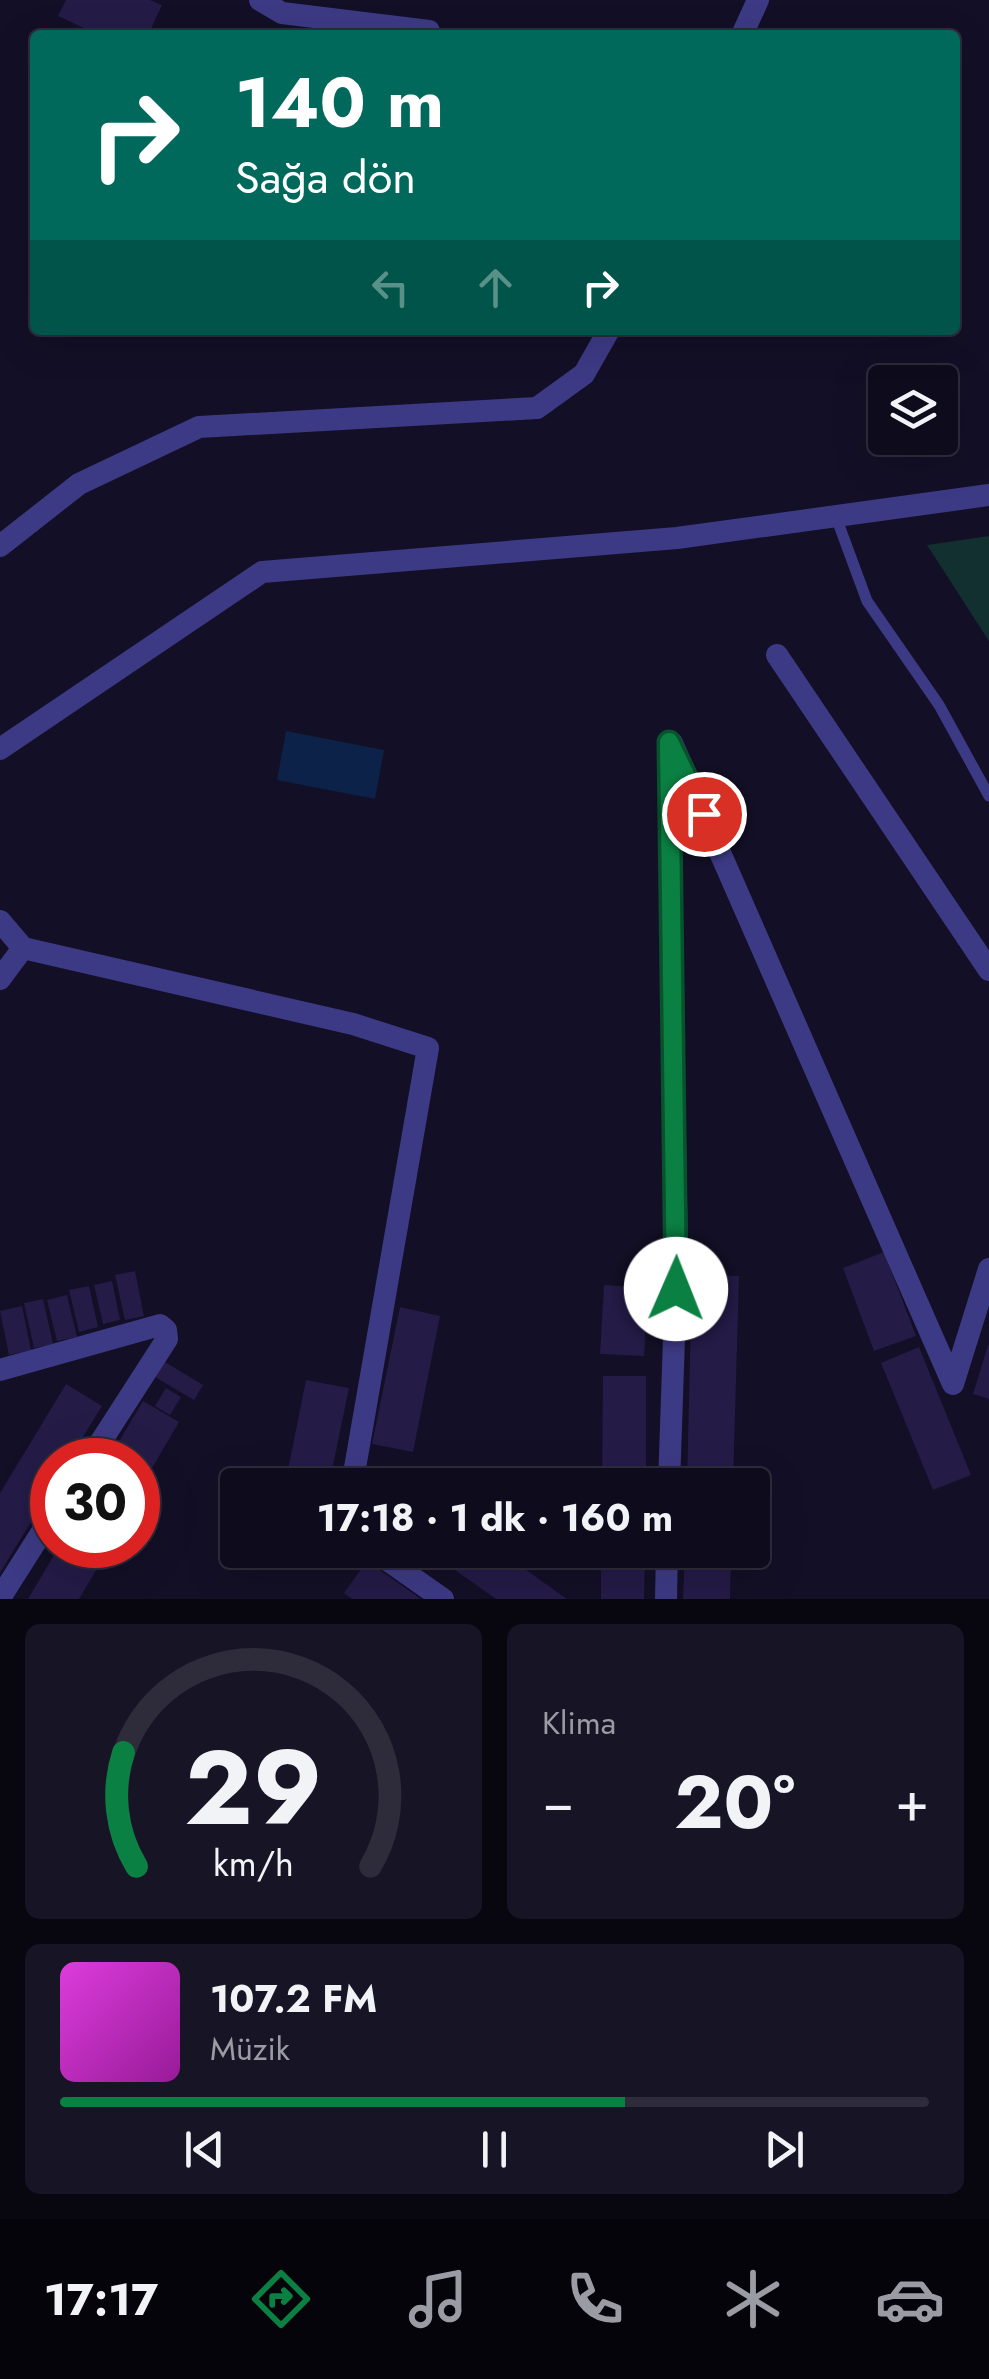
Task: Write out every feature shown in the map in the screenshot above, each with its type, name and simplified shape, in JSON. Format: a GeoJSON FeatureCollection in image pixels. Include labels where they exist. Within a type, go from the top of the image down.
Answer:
{"type":"FeatureCollection","features":[{"type":"Feature","properties":{"kind":"street"},"geometry":{"type":"LineString","coordinates":[[260,0],[282,12],[421,30]]}},
{"type":"Feature","properties":{"kind":"street"},"geometry":{"type":"LineString","coordinates":[[744,30],[758,0]]}},
{"type":"Feature","properties":{"kind":"street"},"geometry":{"type":"LineString","coordinates":[[0,546],[79,484],[200,426],[538,408],[584,374],[607,335]]}},
{"type":"Feature","properties":{"kind":"street"},"geometry":{"type":"LineString","coordinates":[[0,749],[262,572],[677,538],[989,495]]}},
{"type":"Feature","properties":{"kind":"street"},"geometry":{"type":"LineString","coordinates":[[776,655],[989,970]]}},
{"type":"Feature","properties":{"kind":"street"},"geometry":{"type":"LineString","coordinates":[[671,1468],[677,1250],[669,742],[953,1384],[957,1383],[989,1269]]}},
{"type":"Feature","properties":{"kind":"street"},"geometry":{"type":"LineString","coordinates":[[0,922],[24,948],[352,1024],[428,1048],[355,1468]]}},
{"type":"Feature","properties":{"kind":"street"},"geometry":{"type":"LineString","coordinates":[[0,979],[24,948]]}},
{"type":"Feature","properties":{"kind":"street"},"geometry":{"type":"LineString","coordinates":[[0,1370],[160,1325],[166,1330],[166,1339],[103,1438]]}},
{"type":"Feature","properties":{"kind":"street"},"geometry":{"type":"LineString","coordinates":[[0,1598],[30,1551]]}},
{"type":"Feature","properties":{"kind":"street"},"geometry":{"type":"LineString","coordinates":[[399,1568],[443,1599]]}},
{"type":"Feature","properties":{"kind":"street"},"geometry":{"type":"LineString","coordinates":[[666,1599],[667,1568]]}},
{"type":"Feature","properties":{"kind":"lane"},"geometry":{"type":"LineString","coordinates":[[836,516],[867,601],[938,705],[989,796]]}},
{"type":"Feature","properties":{"kind":"green space"},"geometry":{"type":"Polygon","coordinates":[[[989,536],[989,641],[927,545],[989,536]]]}},
{"type":"Feature","properties":{"kind":"water"},"geometry":{"type":"Polygon","coordinates":[[[286,731],[384,750],[375,799],[277,780],[286,731]]]}},
{"type":"Feature","properties":{"kind":"building"},"geometry":{"type":"Polygon","coordinates":[[[66,0],[150,0],[162,5],[150,30],[88,30],[58,16],[66,0]]]}},
{"type":"Feature","properties":{"kind":"building"},"geometry":{"type":"Polygon","coordinates":[[[884,1252],[916,1336],[874,1351],[843,1268],[884,1252]]]}},
{"type":"Feature","properties":{"kind":"building"},"geometry":{"type":"Polygon","coordinates":[[[135,1271],[144,1316],[125,1320],[115,1275],[135,1271]]]}},
{"type":"Feature","properties":{"kind":"building"},"geometry":{"type":"Polygon","coordinates":[[[692,1275],[739,1276],[733,1468],[687,1468],[692,1275]]]}},
{"type":"Feature","properties":{"kind":"building"},"geometry":{"type":"Polygon","coordinates":[[[112,1281],[120,1320],[103,1324],[94,1285],[112,1281]]]}},
{"type":"Feature","properties":{"kind":"building"},"geometry":{"type":"Polygon","coordinates":[[[604,1285],[648,1288],[644,1356],[600,1354],[604,1285]]]}},
{"type":"Feature","properties":{"kind":"building"},"geometry":{"type":"Polygon","coordinates":[[[89,1286],[98,1327],[79,1332],[69,1290],[89,1286]]]}},
{"type":"Feature","properties":{"kind":"building"},"geometry":{"type":"Polygon","coordinates":[[[67,1295],[77,1337],[57,1341],[47,1300],[67,1295]]]}},
{"type":"Feature","properties":{"kind":"building"},"geometry":{"type":"Polygon","coordinates":[[[43,1299],[53,1344],[34,1348],[24,1303],[43,1299]]]}},
{"type":"Feature","properties":{"kind":"building"},"geometry":{"type":"Polygon","coordinates":[[[22,1306],[31,1350],[9,1355],[0,1311],[22,1306]]]}},
{"type":"Feature","properties":{"kind":"building"},"geometry":{"type":"Polygon","coordinates":[[[400,1307],[440,1316],[413,1452],[372,1444],[400,1307]]]}},
{"type":"Feature","properties":{"kind":"building"},"geometry":{"type":"Polygon","coordinates":[[[989,1346],[989,1399],[973,1394],[989,1346]]]}},
{"type":"Feature","properties":{"kind":"building"},"geometry":{"type":"Polygon","coordinates":[[[919,1347],[971,1475],[933,1490],[881,1363],[919,1347]]]}},
{"type":"Feature","properties":{"kind":"building"},"geometry":{"type":"Polygon","coordinates":[[[165,1362],[203,1385],[194,1400],[155,1377],[165,1362]]]}},
{"type":"Feature","properties":{"kind":"building"},"geometry":{"type":"Polygon","coordinates":[[[603,1376],[646,1376],[646,1468],[602,1468],[603,1376]]]}},
{"type":"Feature","properties":{"kind":"building"},"geometry":{"type":"Polygon","coordinates":[[[306,1380],[349,1388],[333,1468],[288,1468],[306,1380]]]}},
{"type":"Feature","properties":{"kind":"building"},"geometry":{"type":"Polygon","coordinates":[[[66,1384],[102,1406],[82,1438],[33,1438],[66,1384]]]}},
{"type":"Feature","properties":{"kind":"building"},"geometry":{"type":"Polygon","coordinates":[[[166,1388],[181,1397],[170,1415],[155,1406],[166,1388]]]}},
{"type":"Feature","properties":{"kind":"building"},"geometry":{"type":"Polygon","coordinates":[[[143,1401],[179,1422],[160,1454],[160,1438],[121,1438],[143,1401]]]}},
{"type":"Feature","properties":{"kind":"building"},"geometry":{"type":"Polygon","coordinates":[[[30,1443],[30,1523],[0,1573],[0,1493],[30,1443]]]}},
{"type":"Feature","properties":{"kind":"building"},"geometry":{"type":"Polygon","coordinates":[[[46,1568],[97,1568],[79,1599],[28,1599],[46,1568]]]}},
{"type":"Feature","properties":{"kind":"building"},"geometry":{"type":"Polygon","coordinates":[[[362,1568],[377,1568],[421,1599],[352,1599],[344,1593],[362,1568]]]}},
{"type":"Feature","properties":{"kind":"building"},"geometry":{"type":"Polygon","coordinates":[[[452,1568],[523,1568],[567,1599],[496,1599],[452,1568]]]}},
{"type":"Feature","properties":{"kind":"building"},"geometry":{"type":"Polygon","coordinates":[[[601,1568],[645,1568],[644,1599],[601,1599],[601,1568]]]}},
{"type":"Feature","properties":{"kind":"building"},"geometry":{"type":"Polygon","coordinates":[[[684,1568],[731,1568],[730,1599],[683,1599],[684,1568]]]}},
{"type":"Feature","properties":{"kind":"route"},"geometry":{"type":"LineString","coordinates":[[676,1289],[669,742],[704,814]]}}]}
